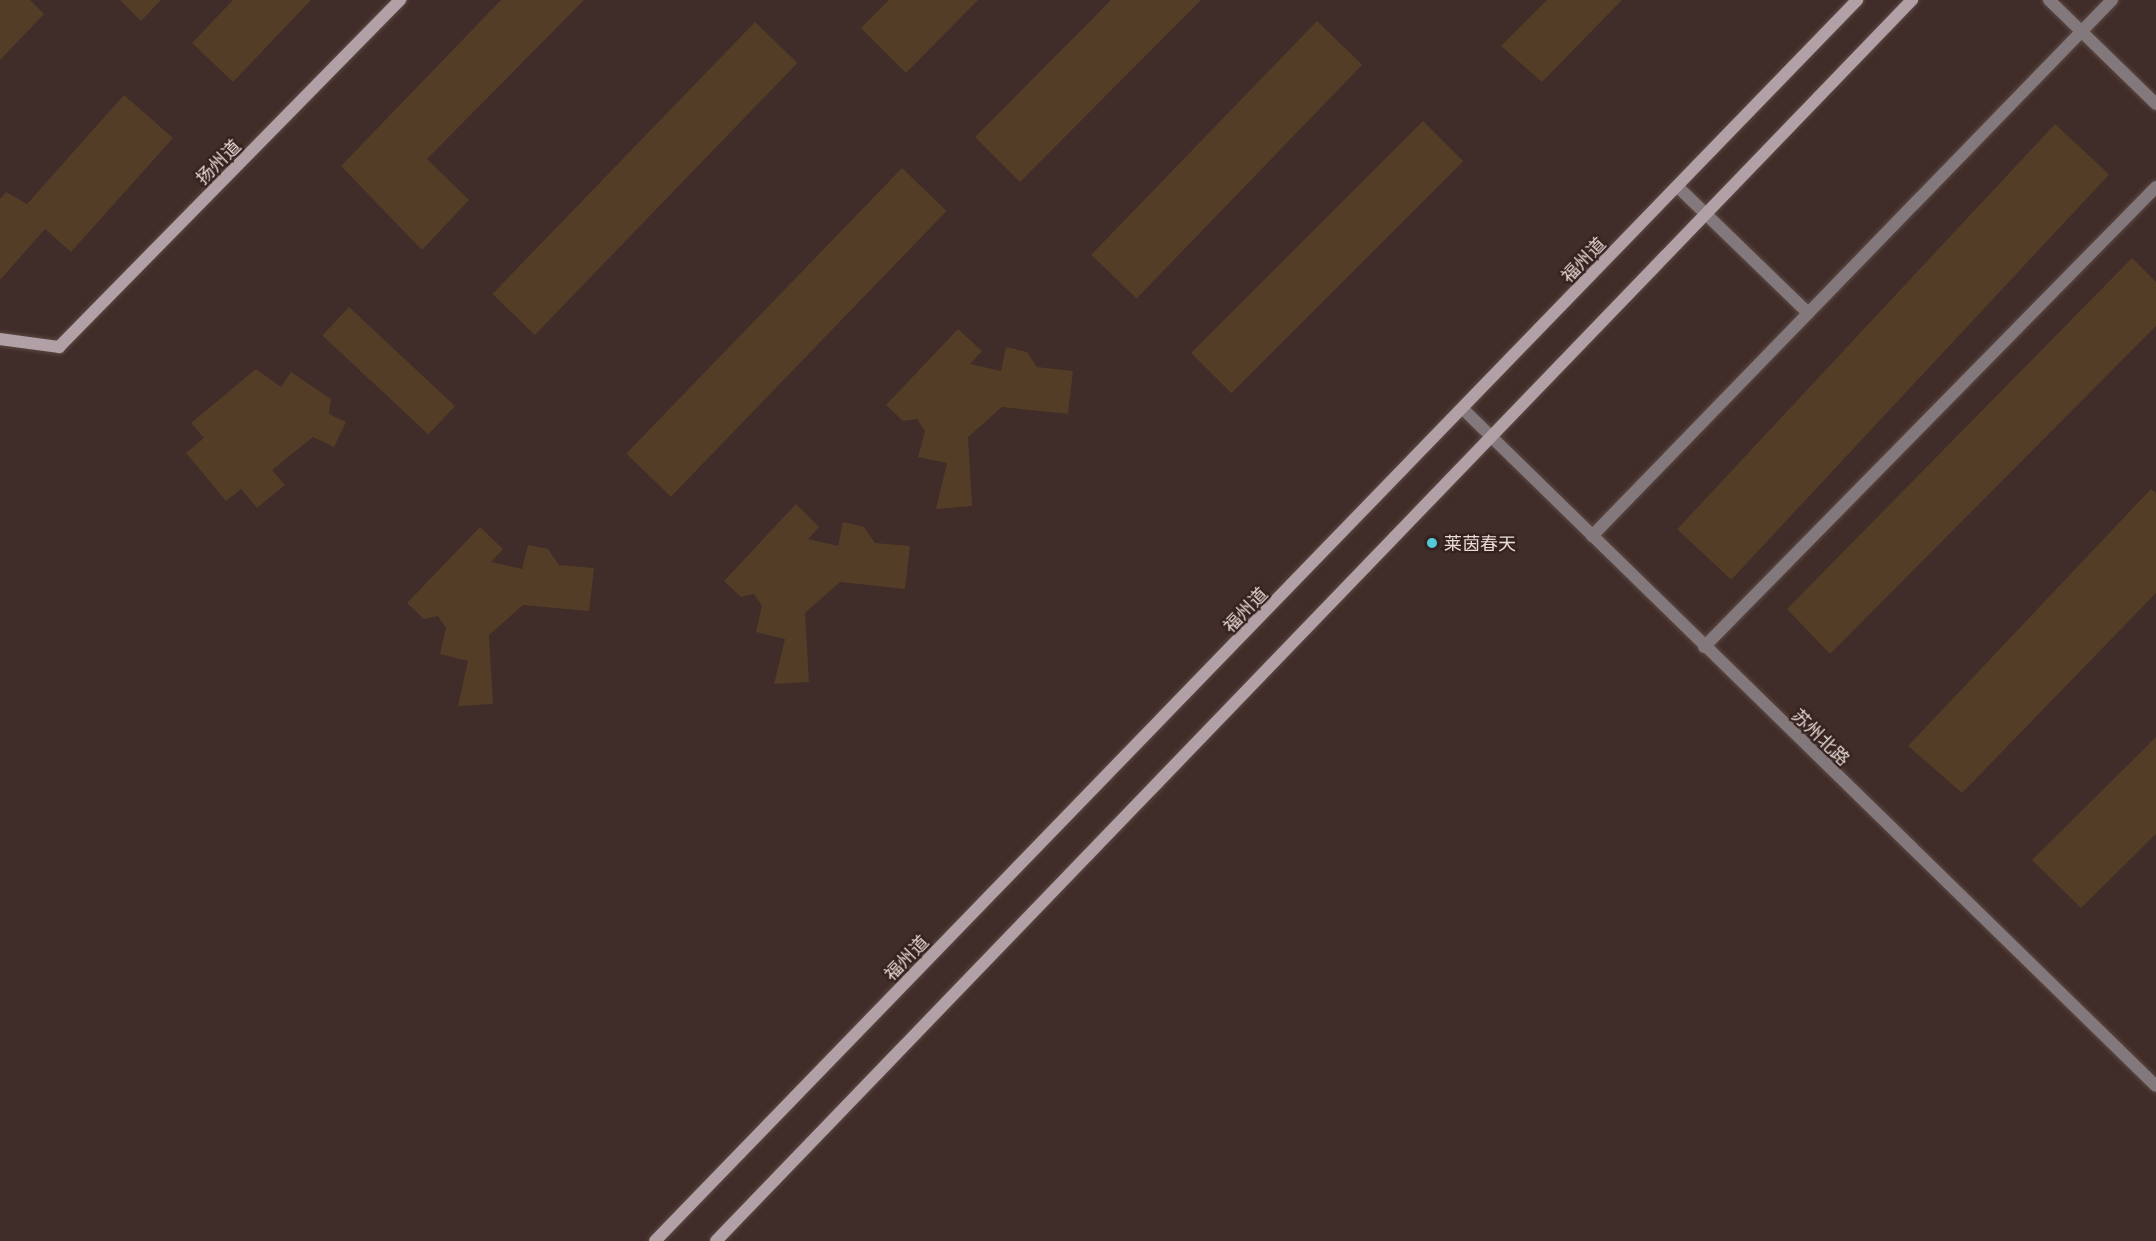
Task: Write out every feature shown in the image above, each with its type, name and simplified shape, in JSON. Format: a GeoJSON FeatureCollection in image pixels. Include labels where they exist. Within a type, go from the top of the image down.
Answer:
{"type":"FeatureCollection","features":[{"type":"Feature","properties":{"kind":"main road","name":"扬州道"},"geometry":{"type":"LineString","coordinates":[[0,339],[59,347],[400,0]]}},
{"type":"Feature","properties":{"kind":"main road","name":"福州道"},"geometry":{"type":"LineString","coordinates":[[655,1241],[1464,410],[1857,0]]}},
{"type":"Feature","properties":{"kind":"main road"},"geometry":{"type":"LineString","coordinates":[[716,1241],[1912,0]]}},
{"type":"Feature","properties":{"kind":"street"},"geometry":{"type":"LineString","coordinates":[[2049,0],[2156,104]]}},
{"type":"Feature","properties":{"kind":"street"},"geometry":{"type":"LineString","coordinates":[[1592,536],[2112,0]]}},
{"type":"Feature","properties":{"kind":"street"},"geometry":{"type":"LineString","coordinates":[[1678,187],[1808,313]]}},
{"type":"Feature","properties":{"kind":"street"},"geometry":{"type":"LineString","coordinates":[[1704,647],[2156,187]]}},
{"type":"Feature","properties":{"kind":"street","name":"苏州北路"},"geometry":{"type":"LineString","coordinates":[[1464,410],[1704,647],[2156,1086]]}},
{"type":"Feature","properties":{"kind":"building"},"geometry":{"type":"Polygon","coordinates":[[[0,0],[30,0],[44,14],[0,60],[0,0]]]}},
{"type":"Feature","properties":{"kind":"building"},"geometry":{"type":"Polygon","coordinates":[[[120,0],[161,0],[141,21],[120,0]]]}},
{"type":"Feature","properties":{"kind":"building"},"geometry":{"type":"Polygon","coordinates":[[[233,0],[311,0],[233,82],[192,43],[233,0]]]}},
{"type":"Feature","properties":{"kind":"building"},"geometry":{"type":"Polygon","coordinates":[[[501,0],[584,0],[427,159],[469,200],[422,250],[341,166],[501,0]]]}},
{"type":"Feature","properties":{"kind":"building"},"geometry":{"type":"Polygon","coordinates":[[[889,0],[978,0],[906,73],[861,28],[889,0]]]}},
{"type":"Feature","properties":{"kind":"building"},"geometry":{"type":"Polygon","coordinates":[[[1111,0],[1201,0],[1020,182],[975,137],[1111,0]]]}},
{"type":"Feature","properties":{"kind":"building"},"geometry":{"type":"Polygon","coordinates":[[[1547,0],[1622,0],[1542,82],[1501,46],[1547,0]]]}},
{"type":"Feature","properties":{"kind":"building"},"geometry":{"type":"Polygon","coordinates":[[[1317,21],[1362,65],[1137,299],[1091,255],[1317,21]]]}},
{"type":"Feature","properties":{"kind":"building"},"geometry":{"type":"Polygon","coordinates":[[[755,22],[797,63],[535,335],[492,294],[755,22]]]}},
{"type":"Feature","properties":{"kind":"building"},"geometry":{"type":"Polygon","coordinates":[[[124,95],[173,138],[71,252],[45,229],[0,280],[0,199],[6,192],[27,204],[124,95]]]}},
{"type":"Feature","properties":{"kind":"building"},"geometry":{"type":"Polygon","coordinates":[[[1423,121],[1463,161],[1231,393],[1191,353],[1423,121]]]}},
{"type":"Feature","properties":{"kind":"building"},"geometry":{"type":"Polygon","coordinates":[[[2055,124],[2109,174],[1731,580],[1677,529],[2055,124]]]}},
{"type":"Feature","properties":{"kind":"building"},"geometry":{"type":"Polygon","coordinates":[[[902,168],[947,211],[671,497],[626,454],[902,168]]]}},
{"type":"Feature","properties":{"kind":"building"},"geometry":{"type":"Polygon","coordinates":[[[2132,258],[2156,282],[2156,326],[1830,654],[1787,609],[2132,258]]]}},
{"type":"Feature","properties":{"kind":"building"},"geometry":{"type":"Polygon","coordinates":[[[349,307],[455,406],[428,434],[322,336],[349,307]]]}},
{"type":"Feature","properties":{"kind":"building"},"geometry":{"type":"Polygon","coordinates":[[[958,329],[982,351],[970,364],[1001,371],[1006,347],[1027,352],[1037,367],[1073,371],[1068,414],[1002,407],[968,437],[972,506],[936,509],[947,463],[918,457],[925,431],[917,419],[903,421],[886,405],[958,329]]]}},
{"type":"Feature","properties":{"kind":"building"},"geometry":{"type":"Polygon","coordinates":[[[256,369],[281,387],[291,372],[331,399],[329,414],[346,422],[334,447],[313,437],[272,470],[285,485],[257,508],[241,489],[226,501],[186,453],[204,438],[191,423],[256,369]]]}},
{"type":"Feature","properties":{"kind":"building"},"geometry":{"type":"Polygon","coordinates":[[[2151,489],[2156,493],[2156,593],[1962,793],[1908,746],[2151,489]]]}},
{"type":"Feature","properties":{"kind":"building"},"geometry":{"type":"Polygon","coordinates":[[[796,504],[819,527],[808,539],[838,546],[843,522],[864,527],[875,543],[910,546],[905,589],[840,582],[805,613],[809,682],[774,684],[785,639],[756,632],[762,606],[754,594],[741,597],[724,581],[796,504]]]}},
{"type":"Feature","properties":{"kind":"building"},"geometry":{"type":"Polygon","coordinates":[[[480,527],[503,549],[491,562],[522,569],[528,545],[548,549],[559,565],[594,568],[589,611],[523,605],[489,635],[493,704],[458,706],[468,661],[440,654],[446,628],[438,616],[424,619],[407,603],[480,527]]]}},
{"type":"Feature","properties":{"kind":"building"},"geometry":{"type":"Polygon","coordinates":[[[2156,737],[2156,834],[2081,908],[2032,860],[2156,737]]]}},
{"type":"Feature","properties":{"kind":"place","name":"莱茵春天"},"geometry":{"type":"Point","coordinates":[1432,543]}}]}
